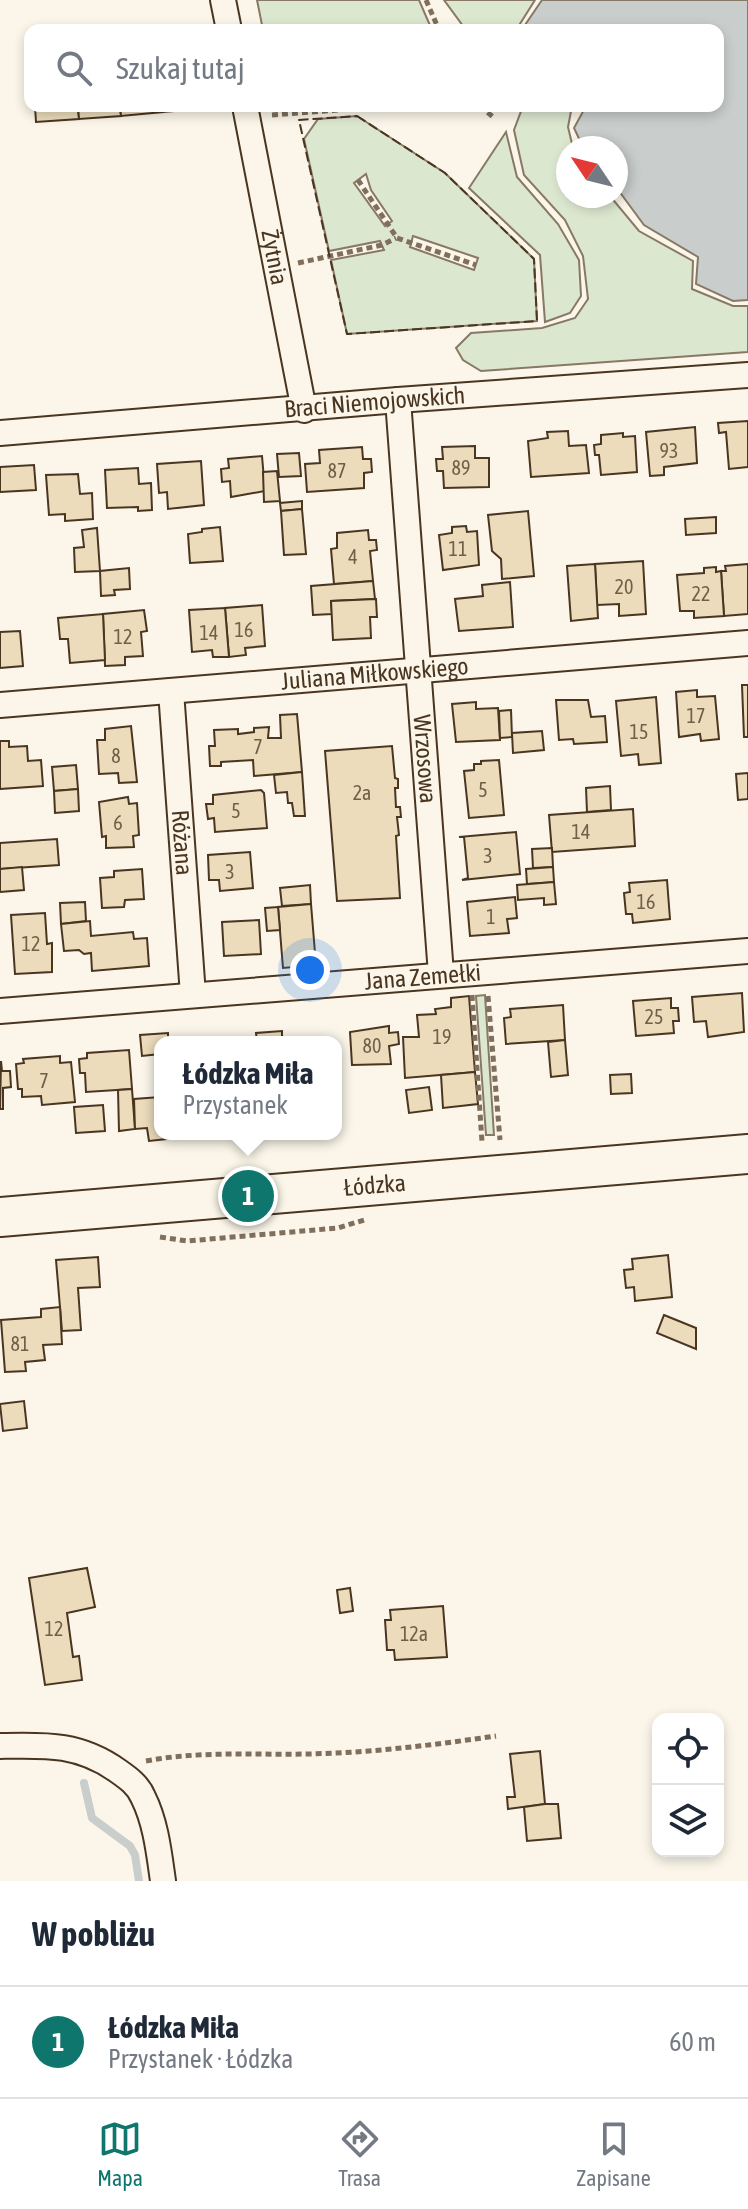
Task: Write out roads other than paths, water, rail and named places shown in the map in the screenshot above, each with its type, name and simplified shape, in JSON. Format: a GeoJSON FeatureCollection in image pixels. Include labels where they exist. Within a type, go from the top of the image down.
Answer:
{"type":"FeatureCollection","features":[{"type":"Feature","properties":{"kind":"main road","name":"Łódzka"},"geometry":{"type":"LineString","coordinates":[[0,1217],[748,1154]]}},
{"type":"Feature","properties":{"kind":"street"},"geometry":{"type":"LineString","coordinates":[[223,0],[228,24]]}},
{"type":"Feature","properties":{"kind":"street","name":"Żytnia"},"geometry":{"type":"LineString","coordinates":[[246,112],[304,410]]}},
{"type":"Feature","properties":{"kind":"street","name":"Braci Niemojowskich"},"geometry":{"type":"LineString","coordinates":[[0,433],[748,375]]}},
{"type":"Feature","properties":{"kind":"street","name":"Wrzosowa"},"geometry":{"type":"LineString","coordinates":[[398,400],[441,974]]}},
{"type":"Feature","properties":{"kind":"street","name":"Juliana Miłkowskiego"},"geometry":{"type":"LineString","coordinates":[[0,705],[748,643]]}},
{"type":"Feature","properties":{"kind":"street","name":"Różana"},"geometry":{"type":"LineString","coordinates":[[171,691],[193,995]]}},
{"type":"Feature","properties":{"kind":"street","name":"Jana Zemełki"},"geometry":{"type":"LineString","coordinates":[[0,1011],[748,951]]}},
{"type":"Feature","properties":{"kind":"street"},"geometry":{"type":"LineString","coordinates":[[0,1746],[52,1745],[88,1752],[132,1781],[142,1794],[156,1837],[163,1881]]}},
{"type":"Feature","properties":{"kind":"waterway"},"geometry":{"type":"LineString","coordinates":[[84,1783],[92,1818],[130,1846],[135,1855],[139,1881]]}},
{"type":"Feature","properties":{"kind":"place","name":"Łódzka Miła"},"geometry":{"type":"Point","coordinates":[248,1196]}}]}
